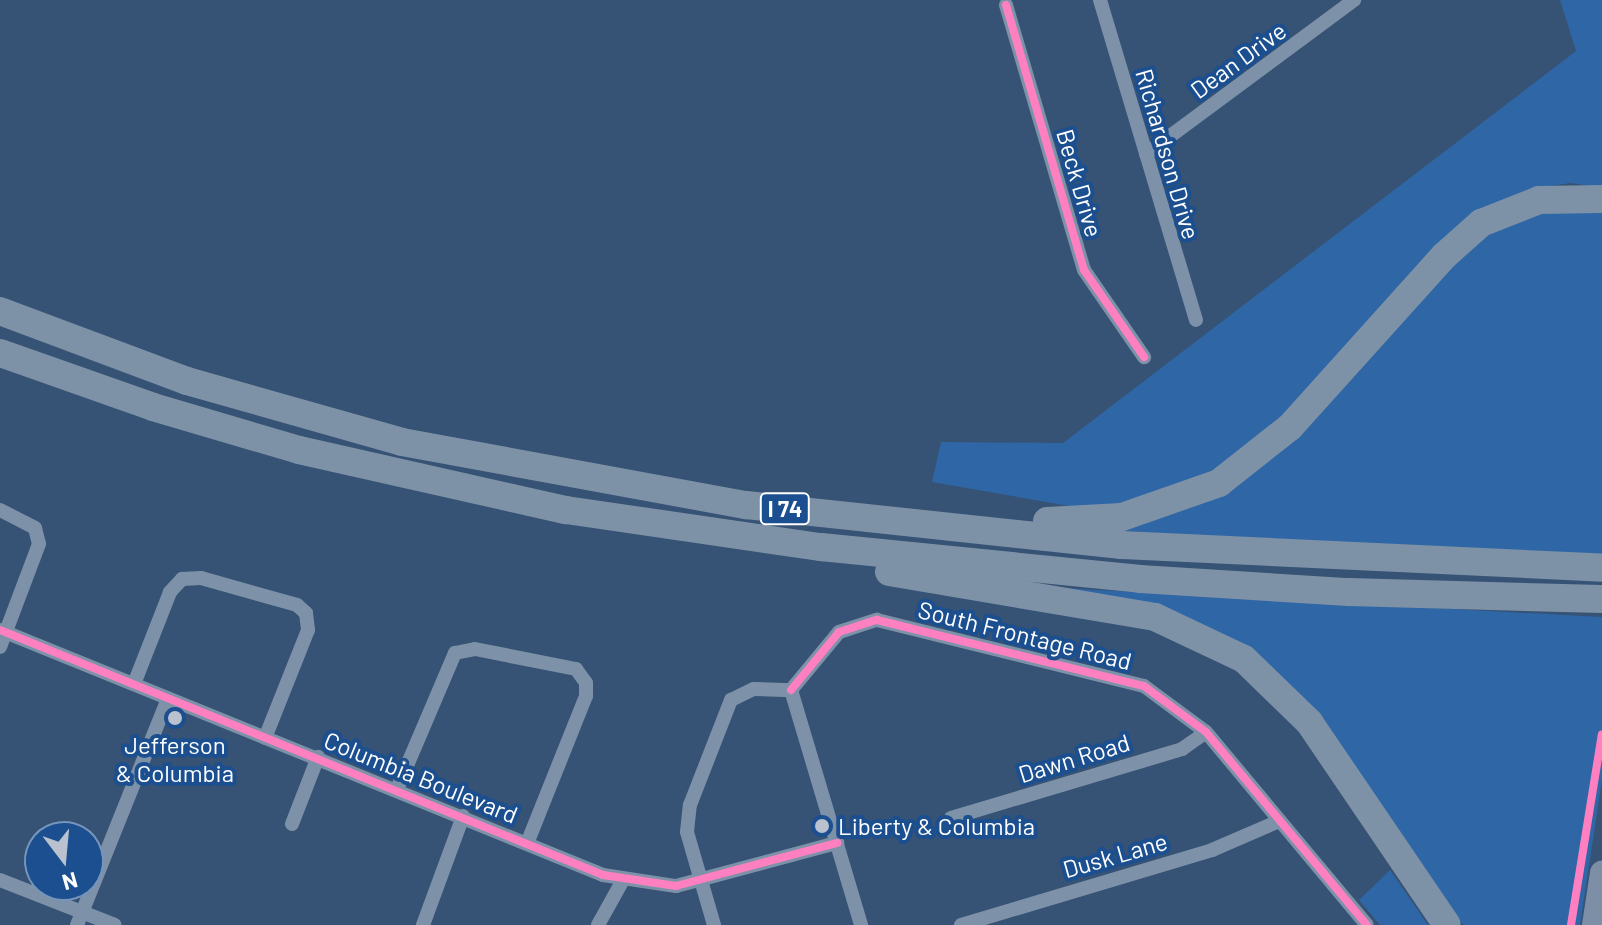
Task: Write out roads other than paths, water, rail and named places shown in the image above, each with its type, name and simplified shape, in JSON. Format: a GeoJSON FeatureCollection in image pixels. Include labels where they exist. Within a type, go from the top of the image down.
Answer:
{"type":"FeatureCollection","features":[{"type":"Feature","properties":{"kind":"highway"},"geometry":{"type":"LineString","coordinates":[[746,505],[1059,522],[1122,517],[1182,500],[1219,483],[1271,446],[1444,256],[1481,223],[1539,200],[1602,199]]}},
{"type":"Feature","properties":{"kind":"highway","name":"I 74"},"geometry":{"type":"LineString","coordinates":[[0,311],[187,381],[388,439],[532,470],[746,505],[1138,546],[1599,568]]}},
{"type":"Feature","properties":{"kind":"highway","name":"I 74"},"geometry":{"type":"LineString","coordinates":[[0,353],[153,407],[382,471],[566,510],[709,532],[1140,579],[1596,599]]}},
{"type":"Feature","properties":{"kind":"highway"},"geometry":{"type":"LineString","coordinates":[[709,532],[840,564],[1114,608],[1155,617],[1213,641],[1266,677],[1309,722],[1447,925]]}},
{"type":"Feature","properties":{"kind":"main road"},"geometry":{"type":"LineString","coordinates":[[1594,925],[1602,873]]}},
{"type":"Feature","properties":{"kind":"street","name":"Richardson Drive"},"geometry":{"type":"LineString","coordinates":[[1100,0],[1196,320]]}},
{"type":"Feature","properties":{"kind":"street","name":"Dean Drive"},"geometry":{"type":"LineString","coordinates":[[1146,154],[1354,0]]}},
{"type":"Feature","properties":{"kind":"street","name":"Beck Drive"},"geometry":{"type":"LineString","coordinates":[[1006,5],[1084,270],[1144,357]]}},
{"type":"Feature","properties":{"kind":"street"},"geometry":{"type":"LineString","coordinates":[[0,510],[35,528],[39,544],[1,636]]}},
{"type":"Feature","properties":{"kind":"street"},"geometry":{"type":"LineString","coordinates":[[134,684],[170,592],[182,579],[201,578],[297,605],[306,613],[308,630],[265,738]]}},
{"type":"Feature","properties":{"kind":"street","name":"South Frontage Road"},"geometry":{"type":"LineString","coordinates":[[791,690],[839,632],[877,620],[1122,678],[1166,698],[1206,732],[1367,925]]}},
{"type":"Feature","properties":{"kind":"street","name":"Columbia Boulevard"},"geometry":{"type":"LineString","coordinates":[[1,636],[134,684],[623,880],[649,886],[702,882],[837,843]]}},
{"type":"Feature","properties":{"kind":"street"},"geometry":{"type":"LineString","coordinates":[[397,789],[455,653],[475,649],[576,669],[586,683],[586,696],[528,841]]}},
{"type":"Feature","properties":{"kind":"street"},"geometry":{"type":"LineString","coordinates":[[714,925],[687,821],[727,705],[754,689],[791,690],[861,925]]}},
{"type":"Feature","properties":{"kind":"street"},"geometry":{"type":"LineString","coordinates":[[80,918],[168,699]]}},
{"type":"Feature","properties":{"kind":"street","name":"Dawn Road"},"geometry":{"type":"LineString","coordinates":[[951,818],[1182,749],[1206,732]]}},
{"type":"Feature","properties":{"kind":"street"},"geometry":{"type":"LineString","coordinates":[[292,824],[318,757]]}},
{"type":"Feature","properties":{"kind":"street"},"geometry":{"type":"LineString","coordinates":[[423,925],[463,816]]}},
{"type":"Feature","properties":{"kind":"street","name":"Dusk Lane"},"geometry":{"type":"LineString","coordinates":[[961,925],[1212,850],[1279,821]]}},
{"type":"Feature","properties":{"kind":"street"},"geometry":{"type":"LineString","coordinates":[[0,880],[80,918],[115,925]]}},
{"type":"Feature","properties":{"kind":"street"},"geometry":{"type":"LineString","coordinates":[[598,925],[623,880]]}},
{"type":"Feature","properties":{"kind":"place","name":"Jefferson & Columbia"},"geometry":{"type":"Point","coordinates":[175,718]}},
{"type":"Feature","properties":{"kind":"place","name":"Liberty & Columbia"},"geometry":{"type":"Point","coordinates":[822,826]}}]}
